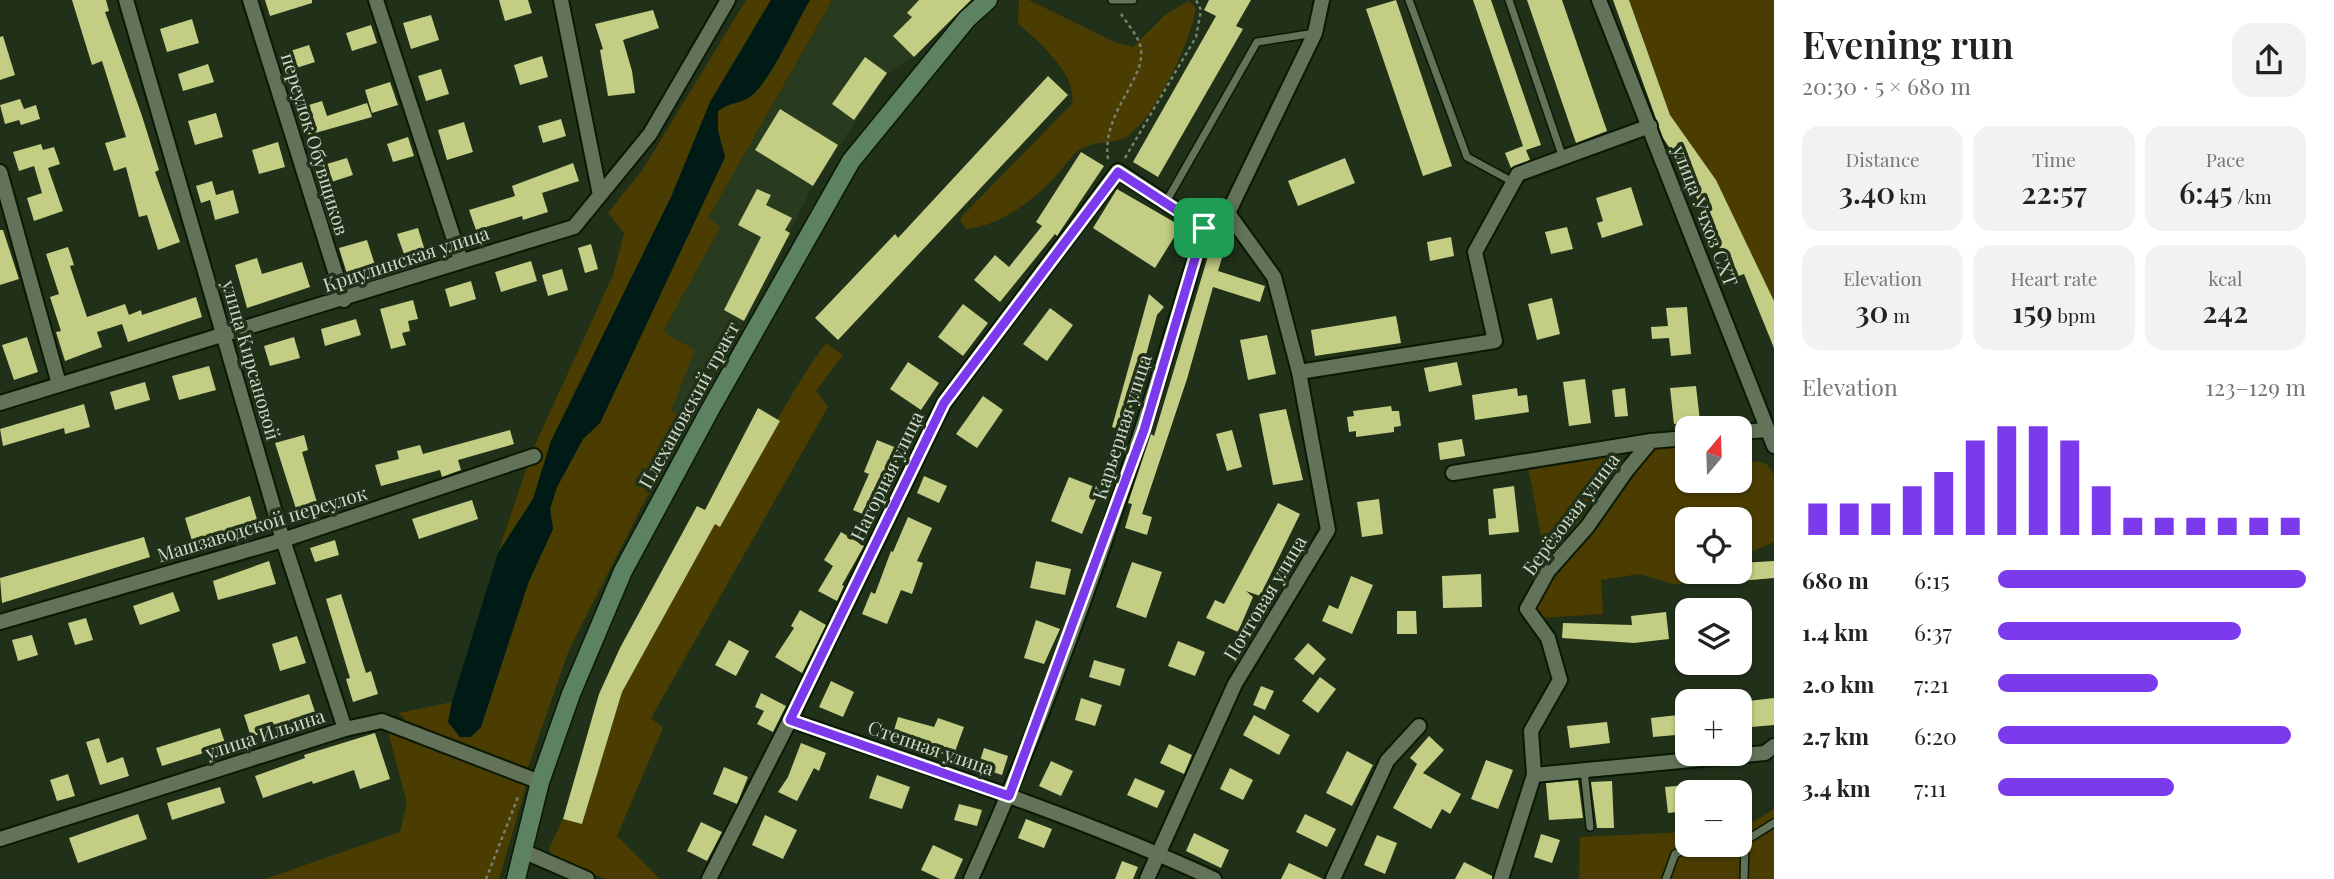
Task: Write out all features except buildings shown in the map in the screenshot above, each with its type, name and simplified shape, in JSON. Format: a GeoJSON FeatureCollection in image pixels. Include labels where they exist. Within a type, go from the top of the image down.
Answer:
{"type":"FeatureCollection","features":[{"type":"Feature","properties":{"kind":"street","name":"улица Кирсановой"},"geometry":{"type":"LineString","coordinates":[[125,0],[283,540],[345,729]]}},
{"type":"Feature","properties":{"kind":"street","name":"переулок Обувщиков"},"geometry":{"type":"LineString","coordinates":[[250,0],[344,300]]}},
{"type":"Feature","properties":{"kind":"street"},"geometry":{"type":"LineString","coordinates":[[376,0],[461,261]]}},
{"type":"Feature","properties":{"kind":"street"},"geometry":{"type":"LineString","coordinates":[[561,0],[600,195]]}},
{"type":"Feature","properties":{"kind":"street","name":"Плехановский тракт"},"geometry":{"type":"LineString","coordinates":[[516,879],[524,852],[533,779],[623,571],[711,408],[851,160],[967,19],[988,0]]}},
{"type":"Feature","properties":{"kind":"street"},"geometry":{"type":"LineString","coordinates":[[1118,172],[1204,228],[1228,213],[1315,33],[1322,0]]}},
{"type":"Feature","properties":{"kind":"street","name":"улица Учхоз СХТ"},"geometry":{"type":"LineString","coordinates":[[1599,0],[1774,446]]}},
{"type":"Feature","properties":{"kind":"street","name":"Криулинская улица"},"geometry":{"type":"LineString","coordinates":[[0,403],[225,337],[574,227],[650,134],[722,4]]}},
{"type":"Feature","properties":{"kind":"street"},"geometry":{"type":"LineString","coordinates":[[1299,372],[1495,341],[1475,252],[1518,174],[1650,126]]}},
{"type":"Feature","properties":{"kind":"street"},"geometry":{"type":"LineString","coordinates":[[0,172],[59,384]]}},
{"type":"Feature","properties":{"kind":"street","name":"Нагорная улица"},"geometry":{"type":"LineString","coordinates":[[709,879],[790,720],[944,403],[1118,172]]}},
{"type":"Feature","properties":{"kind":"street","name":"Почтовая улица"},"geometry":{"type":"LineString","coordinates":[[1147,879],[1235,684],[1328,530],[1299,372],[1274,277],[1228,213]]}},
{"type":"Feature","properties":{"kind":"street","name":"Карьерная улица"},"geometry":{"type":"LineString","coordinates":[[971,879],[1009,796],[1144,430],[1204,228]]}},
{"type":"Feature","properties":{"kind":"street"},"geometry":{"type":"LineString","coordinates":[[1752,431],[1767,429]]}},
{"type":"Feature","properties":{"kind":"street"},"geometry":{"type":"LineString","coordinates":[[1453,472],[1675,439]]}},
{"type":"Feature","properties":{"kind":"street","name":"Берёзовая улица"},"geometry":{"type":"LineString","coordinates":[[1501,879],[1534,775],[1531,731],[1560,680],[1548,638],[1527,609],[1548,571],[1587,527],[1651,441]]}},
{"type":"Feature","properties":{"kind":"street","name":"Машзаводской переулок"},"geometry":{"type":"LineString","coordinates":[[0,622],[283,540],[534,456]]}},
{"type":"Feature","properties":{"kind":"street","name":"Степная улица"},"geometry":{"type":"LineString","coordinates":[[790,720],[1009,796],[1158,853],[1214,879]]}},
{"type":"Feature","properties":{"kind":"street","name":"улица Ильина"},"geometry":{"type":"LineString","coordinates":[[0,839],[345,729],[382,721],[533,779]]}},
{"type":"Feature","properties":{"kind":"street"},"geometry":{"type":"LineString","coordinates":[[1333,879],[1387,761],[1419,726]]}},
{"type":"Feature","properties":{"kind":"street"},"geometry":{"type":"LineString","coordinates":[[1534,775],[1765,752],[1774,746]]}},
{"type":"Feature","properties":{"kind":"street"},"geometry":{"type":"LineString","coordinates":[[524,852],[587,879]]}},
{"type":"Feature","properties":{"kind":"lane"},"geometry":{"type":"LineString","coordinates":[[1113,1],[1133,0]]}},
{"type":"Feature","properties":{"kind":"lane"},"geometry":{"type":"LineString","coordinates":[[1409,0],[1467,157],[1513,182]]}},
{"type":"Feature","properties":{"kind":"lane"},"geometry":{"type":"LineString","coordinates":[[1509,0],[1563,158]]}},
{"type":"Feature","properties":{"kind":"lane"},"geometry":{"type":"LineString","coordinates":[[1166,203],[1257,42],[1315,33]]}},
{"type":"Feature","properties":{"kind":"lane"},"geometry":{"type":"LineString","coordinates":[[1584,770],[1590,827]]}},
{"type":"Feature","properties":{"kind":"lane"},"geometry":{"type":"LineString","coordinates":[[1752,837],[1774,822]]}},
{"type":"Feature","properties":{"kind":"lane"},"geometry":{"type":"LineString","coordinates":[[1666,879],[1675,854]]}},
{"type":"Feature","properties":{"kind":"lane"},"geometry":{"type":"LineString","coordinates":[[1743,857],[1744,879]]}},
{"type":"Feature","properties":{"kind":"path"},"geometry":{"type":"LineString","coordinates":[[1113,1],[1141,47],[1142,63],[1113,116],[1107,157],[1118,172],[1196,37],[1201,10],[1196,0]]}},
{"type":"Feature","properties":{"kind":"path"},"geometry":{"type":"LineString","coordinates":[[486,879],[533,779]]}},
{"type":"Feature","properties":{"kind":"shaded area"},"geometry":{"type":"Polygon","coordinates":[[[746,0],[771,0],[710,102],[672,195],[551,441],[533,499],[498,553],[533,449],[613,275],[624,233],[608,213],[643,169],[746,0]]]}},
{"type":"Feature","properties":{"kind":"shaded area"},"geometry":{"type":"Polygon","coordinates":[[[810,0],[832,0],[708,218],[720,227],[663,332],[695,350],[671,411],[693,416],[640,510],[569,650],[527,770],[410,727],[399,713],[452,702],[448,722],[529,581],[553,529],[550,509],[557,487],[583,439],[600,423],[725,157],[718,131],[718,111],[745,100],[756,92],[773,69],[810,0]]]}},
{"type":"Feature","properties":{"kind":"shaded area"},"geometry":{"type":"Polygon","coordinates":[[[832,0],[971,0],[914,57],[887,73],[813,186],[693,416],[671,411],[663,333],[719,227],[707,219],[832,0]]]}},
{"type":"Feature","properties":{"kind":"shaded area"},"geometry":{"type":"Polygon","coordinates":[[[1019,0],[1029,0],[1114,42],[1133,47],[1166,14],[1189,1],[1196,8],[1180,57],[1161,95],[1129,135],[1079,150],[1048,184],[1016,210],[991,223],[966,229],[960,221],[963,215],[1072,104],[1072,93],[1063,70],[1018,23],[1019,0]]]}},
{"type":"Feature","properties":{"kind":"shaded area"},"geometry":{"type":"Polygon","coordinates":[[[1629,0],[1774,0],[1774,301],[1716,180],[1670,115],[1629,0]]]}},
{"type":"Feature","properties":{"kind":"shaded area"},"geometry":{"type":"Polygon","coordinates":[[[826,343],[843,355],[816,391],[828,407],[651,718],[663,728],[617,836],[660,879],[605,879],[552,856],[549,848],[563,819],[582,824],[622,692],[715,524],[721,526],[783,409],[826,343]]]}},
{"type":"Feature","properties":{"kind":"shaded area"},"geometry":{"type":"Polygon","coordinates":[[[1656,441],[1675,445],[1675,494],[1752,494],[1752,461],[1767,464],[1774,475],[1774,542],[1752,552],[1752,507],[1675,507],[1675,584],[1679,584],[1677,585],[1639,574],[1601,580],[1603,614],[1540,618],[1532,608],[1552,573],[1656,441]]]}},
{"type":"Feature","properties":{"kind":"shaded area"},"geometry":{"type":"Polygon","coordinates":[[[1623,449],[1623,471],[1583,528],[1546,563],[1528,466],[1623,449]]]}},
{"type":"Feature","properties":{"kind":"shaded area"},"geometry":{"type":"Polygon","coordinates":[[[387,728],[527,783],[499,879],[265,879],[400,832],[407,803],[387,728]]]}},
{"type":"Feature","properties":{"kind":"shaded area"},"geometry":{"type":"Polygon","coordinates":[[[1774,809],[1774,879],[1579,879],[1580,837],[1675,833],[1675,857],[1752,857],[1752,823],[1774,809]]]}},
{"type":"Feature","properties":{"kind":"water"},"geometry":{"type":"Polygon","coordinates":[[[771,0],[810,0],[773,68],[756,92],[718,111],[718,131],[725,157],[600,423],[583,439],[557,487],[550,509],[553,529],[529,581],[481,727],[471,737],[460,737],[448,722],[452,702],[498,553],[533,499],[551,441],[672,195],[710,102],[771,0]]]}},
{"type":"Feature","properties":{"kind":"route"},"geometry":{"type":"LineString","coordinates":[[1118,172],[1204,228],[1144,430],[1009,796],[790,720],[944,403],[1118,172]]}}]}
